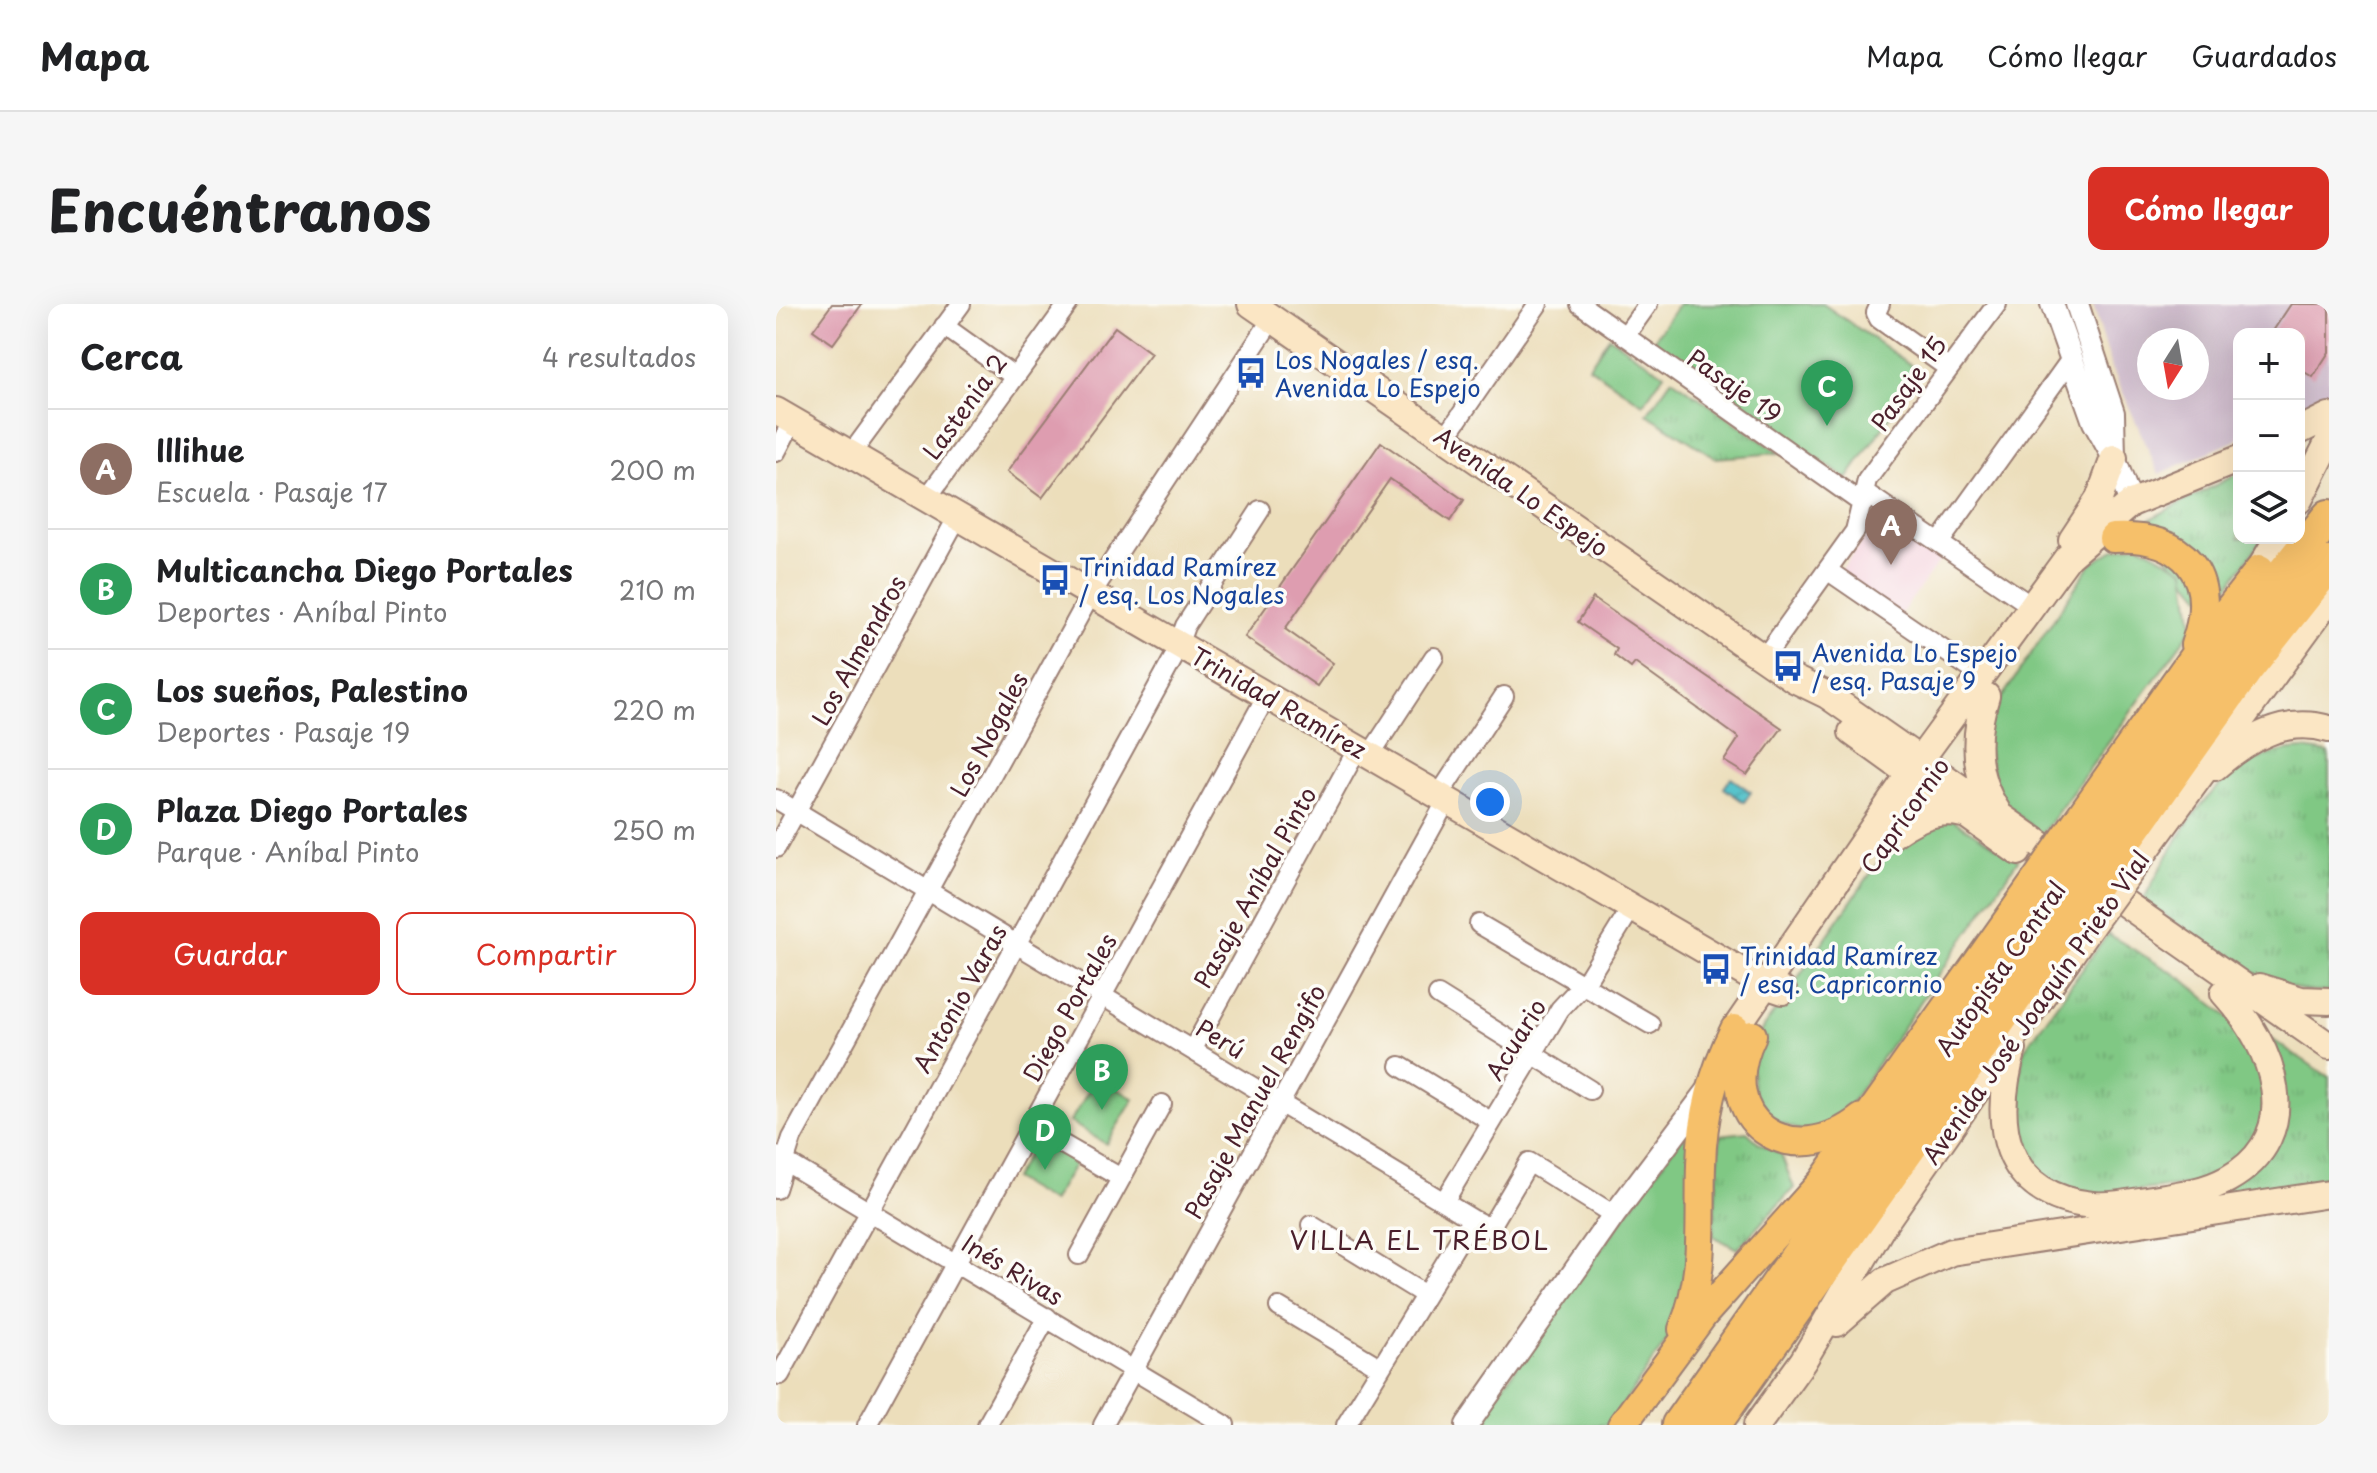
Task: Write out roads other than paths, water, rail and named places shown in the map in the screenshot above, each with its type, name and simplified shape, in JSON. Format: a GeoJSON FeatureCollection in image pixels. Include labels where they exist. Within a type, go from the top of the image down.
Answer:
{"type":"FeatureCollection","features":[{"type":"Feature","properties":{"kind":"highway"},"geometry":{"type":"LineString","coordinates":[[2305,517],[2329,491]]}},
{"type":"Feature","properties":{"kind":"highway","name":"Autopista Central"},"geometry":{"type":"LineString","coordinates":[[2095,859],[2242,625],[2329,517]]}},
{"type":"Feature","properties":{"kind":"highway"},"geometry":{"type":"LineString","coordinates":[[2260,569],[2282,544]]}},
{"type":"Feature","properties":{"kind":"highway","name":"Autopista Central"},"geometry":{"type":"LineString","coordinates":[[1679,1425],[2095,859],[2329,564]]}},
{"type":"Feature","properties":{"kind":"highway","name":"Autopista Central"},"geometry":{"type":"LineString","coordinates":[[1713,1425],[2063,904]]}},
{"type":"Feature","properties":{"kind":"main road","name":"Avenida Lo Espejo"},"geometry":{"type":"LineString","coordinates":[[1262,311],[1794,679],[1818,707],[2004,821],[2329,1062]]}},
{"type":"Feature","properties":{"kind":"main road","name":"Trinidad Ramírez"},"geometry":{"type":"LineString","coordinates":[[784,416],[1774,988]]}},
{"type":"Feature","properties":{"kind":"main road"},"geometry":{"type":"LineString","coordinates":[[2305,428],[2329,416]]}},
{"type":"Feature","properties":{"kind":"main road"},"geometry":{"type":"LineString","coordinates":[[2305,488],[2329,441]]}},
{"type":"Feature","properties":{"kind":"main road"},"geometry":{"type":"LineString","coordinates":[[2047,580],[2099,499],[2114,458]]}},
{"type":"Feature","properties":{"kind":"main road","name":"Capricornio"},"geometry":{"type":"LineString","coordinates":[[1983,686],[2047,580],[2086,538],[2131,503],[2233,463]]}},
{"type":"Feature","properties":{"kind":"main road","name":"Capricornio"},"geometry":{"type":"LineString","coordinates":[[1744,1032],[1983,686],[2059,592],[2113,538],[2160,506],[2233,464]]}},
{"type":"Feature","properties":{"kind":"main road"},"geometry":{"type":"LineString","coordinates":[[2160,506],[2131,503],[2113,538],[2144,538],[2165,544],[2183,556],[2197,574],[2204,606],[2187,663]]}},
{"type":"Feature","properties":{"kind":"main road","name":"Avenida José Joaquín Prieto Vial"},"geometry":{"type":"LineString","coordinates":[[1622,1425],[1720,1294],[1810,1198],[1877,1104],[2063,904],[2095,859],[2187,663],[2260,569],[2275,544]]}},
{"type":"Feature","properties":{"kind":"main road","name":"Avenida José Joaquín Prieto Vial"},"geometry":{"type":"LineString","coordinates":[[2095,859],[2180,800],[2329,599]]}},
{"type":"Feature","properties":{"kind":"main road"},"geometry":{"type":"LineString","coordinates":[[1983,686],[1978,766],[1987,795],[2004,821]]}},
{"type":"Feature","properties":{"kind":"main road"},"geometry":{"type":"LineString","coordinates":[[2180,800],[2251,739],[2289,726],[2329,729]]}},
{"type":"Feature","properties":{"kind":"main road","name":"Avenida Lo Espejo"},"geometry":{"type":"LineString","coordinates":[[1922,772],[1963,814],[2226,984],[2329,1046]]}},
{"type":"Feature","properties":{"kind":"main road","name":"Capricornio"},"geometry":{"type":"LineString","coordinates":[[1774,988],[1888,838],[1922,772]]}},
{"type":"Feature","properties":{"kind":"main road"},"geometry":{"type":"LineString","coordinates":[[1888,838],[1924,817],[1945,812],[1963,814]]}},
{"type":"Feature","properties":{"kind":"main road","name":"Avenida José Joaquín Prieto Vial"},"geometry":{"type":"LineString","coordinates":[[1757,1425],[1803,1361],[1883,1225],[2022,1025],[2063,904]]}},
{"type":"Feature","properties":{"kind":"main road"},"geometry":{"type":"LineString","coordinates":[[2226,984],[2301,1000],[2329,1001]]}},
{"type":"Feature","properties":{"kind":"main road"},"geometry":{"type":"LineString","coordinates":[[2022,1025],[2008,1069],[2001,1116],[2009,1149],[2026,1173],[2055,1194],[2093,1205],[2190,1193],[2217,1184],[2247,1165],[2263,1145],[2274,1117],[2276,1095],[2271,1064],[2226,984]]}},
{"type":"Feature","properties":{"kind":"main road"},"geometry":{"type":"LineString","coordinates":[[1744,1032],[1739,1091],[1752,1118],[1769,1134],[1790,1142],[1822,1141],[1856,1123],[1877,1104]]}},
{"type":"Feature","properties":{"kind":"main road"},"geometry":{"type":"LineString","coordinates":[[1669,1359],[1687,1320],[1698,1282],[1702,1142],[1710,1087],[1744,1032]]}},
{"type":"Feature","properties":{"kind":"main road"},"geometry":{"type":"LineString","coordinates":[[1803,1361],[1871,1291],[1900,1271],[1942,1254],[1995,1243],[2329,1194]]}},
{"type":"Feature","properties":{"kind":"street"},"geometry":{"type":"LineString","coordinates":[[851,454],[961,304]]}},
{"type":"Feature","properties":{"kind":"street","name":"Lastenia 2"},"geometry":{"type":"LineString","coordinates":[[927,498],[1068,304]]}},
{"type":"Feature","properties":{"kind":"street"},"geometry":{"type":"LineString","coordinates":[[1445,438],[1538,304]]}},
{"type":"Feature","properties":{"kind":"street","name":"Pasaje 19"},"geometry":{"type":"LineString","coordinates":[[1580,304],[1864,499],[1939,543],[2030,605]]}},
{"type":"Feature","properties":{"kind":"street"},"geometry":{"type":"LineString","coordinates":[[1625,336],[1648,304]]}},
{"type":"Feature","properties":{"kind":"street"},"geometry":{"type":"LineString","coordinates":[[1880,304],[1876,313],[1879,319],[1948,368]]}},
{"type":"Feature","properties":{"kind":"street","name":"Pasaje 15"},"geometry":{"type":"LineString","coordinates":[[1764,658],[1855,531],[1867,480],[1997,304]]}},
{"type":"Feature","properties":{"kind":"street"},"geometry":{"type":"LineString","coordinates":[[2052,304],[2098,432],[2114,458],[2131,503]]}},
{"type":"Feature","properties":{"kind":"street"},"geometry":{"type":"LineString","coordinates":[[2077,304],[2113,413],[2114,458]]}},
{"type":"Feature","properties":{"kind":"street","name":"Los Nogales"},"geometry":{"type":"LineString","coordinates":[[776,1189],[780,1159],[1091,594],[1262,311]]}},
{"type":"Feature","properties":{"kind":"street"},"geometry":{"type":"LineString","coordinates":[[944,326],[1015,377]]}},
{"type":"Feature","properties":{"kind":"street"},"geometry":{"type":"LineString","coordinates":[[1939,543],[2071,359]]}},
{"type":"Feature","properties":{"kind":"street"},"geometry":{"type":"LineString","coordinates":[[776,452],[784,416]]}},
{"type":"Feature","properties":{"kind":"street","name":"Antonio Varas"},"geometry":{"type":"LineString","coordinates":[[780,1375],[1179,644],[1185,626],[1260,510]]}},
{"type":"Feature","properties":{"kind":"street","name":"Los Almendros"},"geometry":{"type":"LineString","coordinates":[[776,848],[958,516]]}},
{"type":"Feature","properties":{"kind":"street"},"geometry":{"type":"LineString","coordinates":[[1827,570],[1983,686]]}},
{"type":"Feature","properties":{"kind":"street","name":"Pasaje Aníbal Pinto"},"geometry":{"type":"LineString","coordinates":[[1193,1049],[1364,752],[1434,657]]}},
{"type":"Feature","properties":{"kind":"street","name":"Diego Portales"},"geometry":{"type":"LineString","coordinates":[[867,1425],[1267,695]]}},
{"type":"Feature","properties":{"kind":"street","name":"Pasaje Manuel Rengifo"},"geometry":{"type":"LineString","coordinates":[[1103,1425],[1281,1102],[1443,798],[1504,696]]}},
{"type":"Feature","properties":{"kind":"street","name":"Perú"},"geometry":{"type":"LineString","coordinates":[[776,799],[1472,1219]]}},
{"type":"Feature","properties":{"kind":"street","name":"Acuario"},"geometry":{"type":"LineString","coordinates":[[1445,1200],[1560,1009],[1581,986],[1632,907]]}},
{"type":"Feature","properties":{"kind":"street"},"geometry":{"type":"LineString","coordinates":[[1479,924],[1650,1024]]}},
{"type":"Feature","properties":{"kind":"street"},"geometry":{"type":"LineString","coordinates":[[1438,995],[1590,1090]]}},
{"type":"Feature","properties":{"kind":"street","name":"Capricornio"},"geometry":{"type":"LineString","coordinates":[[1614,1215],[1658,1137],[1744,1032]]}},
{"type":"Feature","properties":{"kind":"street"},"geometry":{"type":"LineString","coordinates":[[1400,1066],[1492,1122]]}},
{"type":"Feature","properties":{"kind":"street","name":"Capricornio"},"geometry":{"type":"LineString","coordinates":[[1467,1425],[1614,1215],[1710,1087]]}},
{"type":"Feature","properties":{"kind":"street"},"geometry":{"type":"LineString","coordinates":[[1079,1255],[1162,1104]]}},
{"type":"Feature","properties":{"kind":"street"},"geometry":{"type":"LineString","coordinates":[[1031,1126],[1121,1178]]}},
{"type":"Feature","properties":{"kind":"street","name":"Inés Rivas"},"geometry":{"type":"LineString","coordinates":[[780,1159],[1224,1425]]}},
{"type":"Feature","properties":{"kind":"street"},"geometry":{"type":"LineString","coordinates":[[1346,1425],[1472,1219],[1490,1228],[1529,1162],[1614,1215]]}},
{"type":"Feature","properties":{"kind":"street"},"geometry":{"type":"LineString","coordinates":[[1311,1225],[1425,1295]]}},
{"type":"Feature","properties":{"kind":"street"},"geometry":{"type":"LineString","coordinates":[[1279,1307],[1381,1368]]}},
{"type":"Feature","properties":{"kind":"street"},"geometry":{"type":"LineString","coordinates":[[987,1425],[1047,1317]]}},
{"type":"Feature","properties":{"kind":"water"},"geometry":{"type":"Polygon","coordinates":[[[1731,778],[1751,792],[1744,802],[1724,788],[1731,778]]]}},
{"type":"Feature","properties":{"kind":"place","name":"Los Nogales / esq. Avenida Lo Espejo"},"geometry":{"type":"Point","coordinates":[1251,373]}},
{"type":"Feature","properties":{"kind":"place","name":"Los sueños, Palestino"},"geometry":{"type":"Point","coordinates":[1827,426]}},
{"type":"Feature","properties":{"kind":"place","name":"Illihue"},"geometry":{"type":"Point","coordinates":[1891,565]}},
{"type":"Feature","properties":{"kind":"place","name":"Trinidad Ramírez / esq. Los Nogales"},"geometry":{"type":"Point","coordinates":[1055,580]}},
{"type":"Feature","properties":{"kind":"place","name":"Avenida Lo Espejo / esq. Pasaje 9"},"geometry":{"type":"Point","coordinates":[1788,666]}},
{"type":"Feature","properties":{"kind":"place","name":"Trinidad Ramírez / esq. Capricornio"},"geometry":{"type":"Point","coordinates":[1716,969]}},
{"type":"Feature","properties":{"kind":"place","name":"Multicancha Diego Portales"},"geometry":{"type":"Point","coordinates":[1102,1110]}},
{"type":"Feature","properties":{"kind":"place","name":"Plaza Diego Portales"},"geometry":{"type":"Point","coordinates":[1045,1170]}},
{"type":"Feature","properties":{"kind":"district","name":"VILLA EL TRÉBOL"},"geometry":{"type":"Point","coordinates":[1420,1239]}}]}
